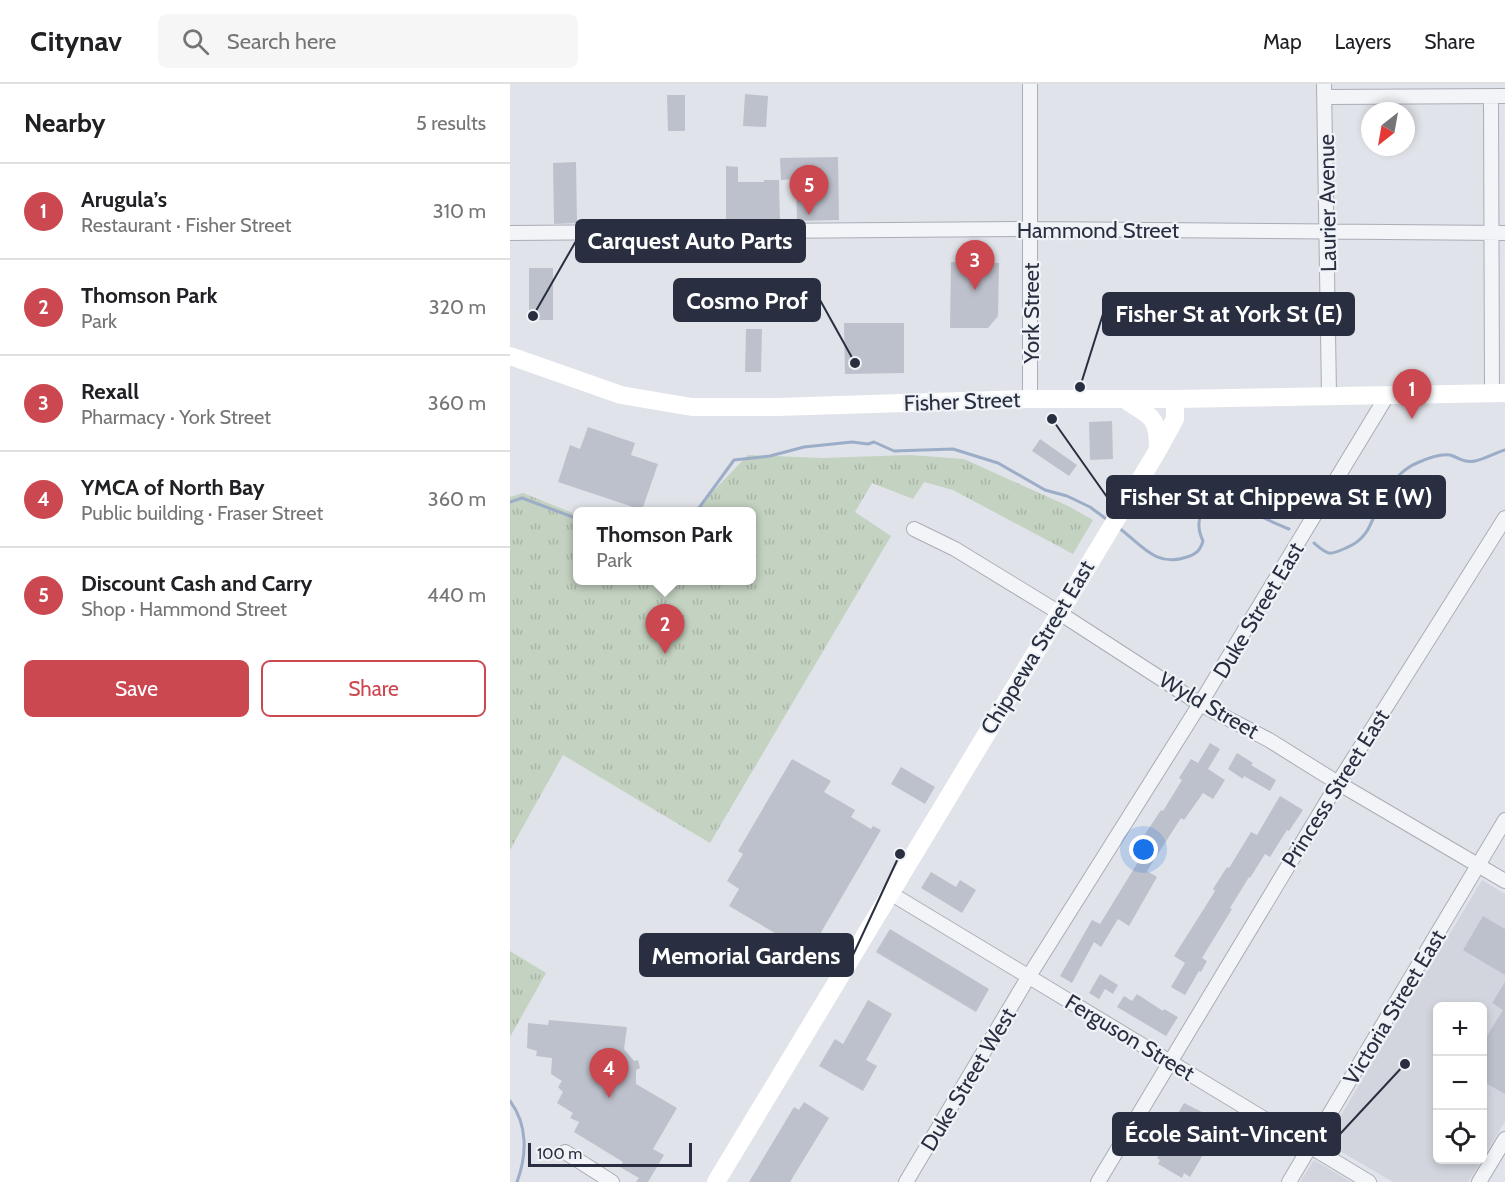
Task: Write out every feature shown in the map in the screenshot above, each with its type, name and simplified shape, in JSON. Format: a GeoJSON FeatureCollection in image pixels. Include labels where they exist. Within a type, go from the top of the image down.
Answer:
{"type":"FeatureCollection","features":[{"type":"Feature","properties":{"kind":"main road","name":"Fisher Street"},"geometry":{"type":"LineString","coordinates":[[510,347],[568,375]]}},
{"type":"Feature","properties":{"kind":"main road","name":"Fisher Street"},"geometry":{"type":"LineString","coordinates":[[510,356],[621,395],[692,407],[1498,392]]}},
{"type":"Feature","properties":{"kind":"main road"},"geometry":{"type":"LineString","coordinates":[[1124,399],[1154,419],[1158,430],[1158,450]]}},
{"type":"Feature","properties":{"kind":"main road","name":"Chippewa Street East"},"geometry":{"type":"LineString","coordinates":[[716,1182],[1058,612],[1158,450],[1175,419],[1175,399]]}},
{"type":"Feature","properties":{"kind":"street","name":"York Street"},"geometry":{"type":"LineString","coordinates":[[1030,84],[1030,399]]}},
{"type":"Feature","properties":{"kind":"street"},"geometry":{"type":"LineString","coordinates":[[1325,91],[1498,96],[1491,232],[1498,392]]}},
{"type":"Feature","properties":{"kind":"street","name":"Laurier Avenue"},"geometry":{"type":"LineString","coordinates":[[1325,91],[1329,395]]}},
{"type":"Feature","properties":{"kind":"street","name":"Hammond Street"},"geometry":{"type":"LineString","coordinates":[[510,233],[1031,229],[1505,233]]}},
{"type":"Feature","properties":{"kind":"street","name":"Duke Street East"},"geometry":{"type":"LineString","coordinates":[[1029,976],[1200,704],[1388,394]]}},
{"type":"Feature","properties":{"kind":"street","name":"Princess Street East"},"geometry":{"type":"LineString","coordinates":[[1098,1182],[1338,783],[1505,518]]}},
{"type":"Feature","properties":{"kind":"street","name":"Wyld Street"},"geometry":{"type":"LineString","coordinates":[[914,529],[955,549],[1058,612],[1200,704],[1269,740],[1505,881]]}},
{"type":"Feature","properties":{"kind":"street","name":"Victoria Street East"},"geometry":{"type":"LineString","coordinates":[[1289,1182],[1505,820]]}},
{"type":"Feature","properties":{"kind":"street","name":"Ferguson Street"},"geometry":{"type":"LineString","coordinates":[[890,893],[1369,1182]]}},
{"type":"Feature","properties":{"kind":"street","name":"Duke Street West"},"geometry":{"type":"LineString","coordinates":[[906,1182],[1029,976]]}},
{"type":"Feature","properties":{"kind":"street"},"geometry":{"type":"LineString","coordinates":[[1479,1182],[1505,1139]]}},
{"type":"Feature","properties":{"kind":"street"},"geometry":{"type":"LineString","coordinates":[[565,1152],[612,1182]]}},
{"type":"Feature","properties":{"kind":"shaded area"},"geometry":{"type":"Polygon","coordinates":[[[1482,880],[1505,894],[1505,1121],[1487,1151],[1487,1002],[1433,1002],[1433,1164],[1479,1164],[1468,1182],[1393,1182],[1325,1142],[1482,880]]]}},
{"type":"Feature","properties":{"kind":"shaded area"},"geometry":{"type":"Polygon","coordinates":[[[1314,1160],[1351,1182],[1300,1182],[1314,1160]]]}},
{"type":"Feature","properties":{"kind":"green space"},"geometry":{"type":"Polygon","coordinates":[[[748,455],[822,458],[910,455],[964,459],[1068,506],[1093,520],[1073,554],[953,490],[924,482],[913,499],[872,483],[855,512],[891,536],[710,843],[563,755],[510,850],[510,497],[523,493],[573,513],[573,585],[756,585],[756,507],[698,507],[748,455]]]}},
{"type":"Feature","properties":{"kind":"green space"},"geometry":{"type":"Polygon","coordinates":[[[510,951],[546,973],[510,1037],[510,951]]]}},
{"type":"Feature","properties":{"kind":"building"},"geometry":{"type":"Polygon","coordinates":[[[745,94],[768,96],[766,127],[743,126],[745,94]]]}},
{"type":"Feature","properties":{"kind":"building"},"geometry":{"type":"Polygon","coordinates":[[[667,95],[685,95],[685,131],[668,131],[667,95]]]}},
{"type":"Feature","properties":{"kind":"building"},"geometry":{"type":"Polygon","coordinates":[[[838,157],[839,220],[797,221],[796,179],[781,180],[780,158],[838,157]]]}},
{"type":"Feature","properties":{"kind":"building"},"geometry":{"type":"Polygon","coordinates":[[[576,162],[577,223],[554,224],[553,163],[576,162]]]}},
{"type":"Feature","properties":{"kind":"building"},"geometry":{"type":"Polygon","coordinates":[[[726,166],[738,167],[738,182],[779,180],[780,222],[726,222],[726,166]]]}},
{"type":"Feature","properties":{"kind":"building"},"geometry":{"type":"Polygon","coordinates":[[[951,262],[999,263],[998,316],[988,328],[950,328],[951,262]]]}},
{"type":"Feature","properties":{"kind":"building"},"geometry":{"type":"Polygon","coordinates":[[[529,268],[553,268],[553,320],[529,320],[529,268]]]}},
{"type":"Feature","properties":{"kind":"building"},"geometry":{"type":"Polygon","coordinates":[[[844,323],[904,323],[904,373],[845,374],[844,323]]]}},
{"type":"Feature","properties":{"kind":"building"},"geometry":{"type":"Polygon","coordinates":[[[746,329],[762,329],[761,372],[745,372],[746,329]]]}},
{"type":"Feature","properties":{"kind":"building"},"geometry":{"type":"Polygon","coordinates":[[[1112,421],[1113,459],[1090,460],[1089,422],[1112,421]]]}},
{"type":"Feature","properties":{"kind":"building"},"geometry":{"type":"Polygon","coordinates":[[[588,427],[635,443],[631,455],[658,464],[643,507],[633,507],[558,482],[570,445],[580,449],[588,427]]]}},
{"type":"Feature","properties":{"kind":"building"},"geometry":{"type":"Polygon","coordinates":[[[1040,439],[1077,465],[1069,476],[1032,451],[1040,439]]]}},
{"type":"Feature","properties":{"kind":"building"},"geometry":{"type":"Polygon","coordinates":[[[1210,743],[1220,749],[1208,769],[1225,780],[1213,799],[1203,793],[1184,820],[1181,818],[1147,871],[1157,877],[1129,926],[1118,919],[1101,947],[1094,942],[1072,983],[1060,976],[1092,920],[1100,924],[1138,862],[1130,857],[1161,810],[1163,811],[1182,780],[1179,778],[1191,759],[1198,763],[1210,743]]]}},
{"type":"Feature","properties":{"kind":"building"},"geometry":{"type":"Polygon","coordinates":[[[1237,753],[1253,763],[1251,765],[1276,780],[1270,791],[1244,776],[1243,779],[1228,769],[1237,753]]]}},
{"type":"Feature","properties":{"kind":"building"},"geometry":{"type":"Polygon","coordinates":[[[792,759],[831,781],[824,792],[855,810],[851,817],[871,829],[873,826],[881,830],[809,953],[729,906],[739,889],[727,881],[743,854],[738,851],[792,759]]]}},
{"type":"Feature","properties":{"kind":"building"},"geometry":{"type":"Polygon","coordinates":[[[901,767],[935,787],[925,804],[891,784],[901,767]]]}},
{"type":"Feature","properties":{"kind":"building"},"geometry":{"type":"Polygon","coordinates":[[[1280,796],[1303,810],[1270,857],[1265,854],[1249,877],[1202,958],[1207,961],[1185,995],[1171,987],[1185,963],[1174,956],[1215,891],[1213,889],[1227,867],[1229,868],[1251,832],[1257,835],[1280,796]]]}},
{"type":"Feature","properties":{"kind":"building"},"geometry":{"type":"Polygon","coordinates":[[[931,872],[956,887],[960,880],[976,890],[962,913],[921,888],[931,872]]]}},
{"type":"Feature","properties":{"kind":"building"},"geometry":{"type":"Polygon","coordinates":[[[1483,916],[1505,929],[1505,975],[1463,950],[1483,916]]]}},
{"type":"Feature","properties":{"kind":"building"},"geometry":{"type":"Polygon","coordinates":[[[890,929],[989,989],[976,1012],[876,952],[890,929]]]}},
{"type":"Feature","properties":{"kind":"building"},"geometry":{"type":"Polygon","coordinates":[[[1100,974],[1118,985],[1113,994],[1105,989],[1099,999],[1089,993],[1100,974]]]}},
{"type":"Feature","properties":{"kind":"building"},"geometry":{"type":"Polygon","coordinates":[[[1505,982],[1505,1094],[1487,1084],[1487,1036],[1503,1010],[1492,1003],[1505,982]]]}},
{"type":"Feature","properties":{"kind":"building"},"geometry":{"type":"Polygon","coordinates":[[[1137,994],[1163,1011],[1164,1009],[1178,1017],[1166,1036],[1117,1007],[1124,996],[1132,1001],[1137,994]]]}},
{"type":"Feature","properties":{"kind":"building"},"geometry":{"type":"Polygon","coordinates":[[[868,1000],[892,1014],[866,1060],[877,1066],[863,1091],[819,1066],[835,1039],[843,1044],[868,1000]]]}},
{"type":"Feature","properties":{"kind":"building"},"geometry":{"type":"Polygon","coordinates":[[[549,1020],[627,1027],[624,1049],[634,1061],[638,1060],[640,1068],[636,1070],[636,1084],[677,1108],[653,1149],[664,1155],[648,1182],[636,1182],[639,1178],[620,1167],[623,1162],[574,1132],[579,1122],[570,1118],[573,1113],[557,1103],[563,1092],[558,1087],[562,1081],[551,1074],[552,1058],[536,1056],[537,1051],[527,1048],[528,1023],[548,1025],[549,1020]]]}},
{"type":"Feature","properties":{"kind":"building"},"geometry":{"type":"Polygon","coordinates":[[[804,1102],[829,1118],[790,1182],[749,1182],[794,1107],[799,1110],[804,1102]]]}},
{"type":"Feature","properties":{"kind":"building"},"geometry":{"type":"Polygon","coordinates":[[[1184,1103],[1210,1116],[1208,1119],[1225,1129],[1216,1144],[1211,1141],[1190,1177],[1184,1173],[1182,1178],[1158,1164],[1160,1160],[1157,1158],[1178,1123],[1174,1120],[1184,1103]]]}},
{"type":"Feature","properties":{"kind":"waterway"},"geometry":{"type":"LineString","coordinates":[[700,507],[734,460],[770,456],[804,447],[874,442],[894,451],[953,449],[998,463],[1045,490],[1067,496],[1090,507],[1109,521]]}},
{"type":"Feature","properties":{"kind":"waterway"},"geometry":{"type":"LineString","coordinates":[[1314,543],[1328,553],[1340,551],[1355,543],[1367,530],[1387,490],[1400,474],[1412,465],[1440,455],[1475,461],[1505,450]]}},
{"type":"Feature","properties":{"kind":"waterway"},"geometry":{"type":"LineString","coordinates":[[1119,528],[1157,557],[1176,560],[1187,557],[1195,553],[1203,541],[1199,529],[1202,509],[1206,502],[1217,496],[1229,499],[1289,529]]}},
{"type":"Feature","properties":{"kind":"waterway"},"geometry":{"type":"LineString","coordinates":[[510,502],[522,498],[573,517]]}},
{"type":"Feature","properties":{"kind":"waterway"},"geometry":{"type":"LineString","coordinates":[[510,1101],[520,1120],[524,1140],[523,1161],[517,1182]]}},
{"type":"Feature","properties":{"kind":"place","name":"Discount Cash and Carry"},"geometry":{"type":"Point","coordinates":[809,215]}},
{"type":"Feature","properties":{"kind":"place","name":"Rexall"},"geometry":{"type":"Point","coordinates":[975,290]}},
{"type":"Feature","properties":{"kind":"place","name":"Carquest Auto Parts"},"geometry":{"type":"Point","coordinates":[533,316]}},
{"type":"Feature","properties":{"kind":"place","name":"Cosmo Prof"},"geometry":{"type":"Point","coordinates":[855,363]}},
{"type":"Feature","properties":{"kind":"place","name":"Fisher St at York St (E)"},"geometry":{"type":"Point","coordinates":[1080,387]}},
{"type":"Feature","properties":{"kind":"place","name":"Fisher St at Chippewa St E (W)"},"geometry":{"type":"Point","coordinates":[1052,419]}},
{"type":"Feature","properties":{"kind":"place","name":"Arugula’s"},"geometry":{"type":"Point","coordinates":[1412,419]}},
{"type":"Feature","properties":{"kind":"place","name":"Thomson Park"},"geometry":{"type":"Point","coordinates":[665,654]}},
{"type":"Feature","properties":{"kind":"place","name":"Memorial Gardens"},"geometry":{"type":"Point","coordinates":[900,854]}},
{"type":"Feature","properties":{"kind":"place","name":"École Saint-Vincent"},"geometry":{"type":"Point","coordinates":[1405,1064]}},
{"type":"Feature","properties":{"kind":"place","name":"YMCA of North Bay"},"geometry":{"type":"Point","coordinates":[609,1098]}}]}
